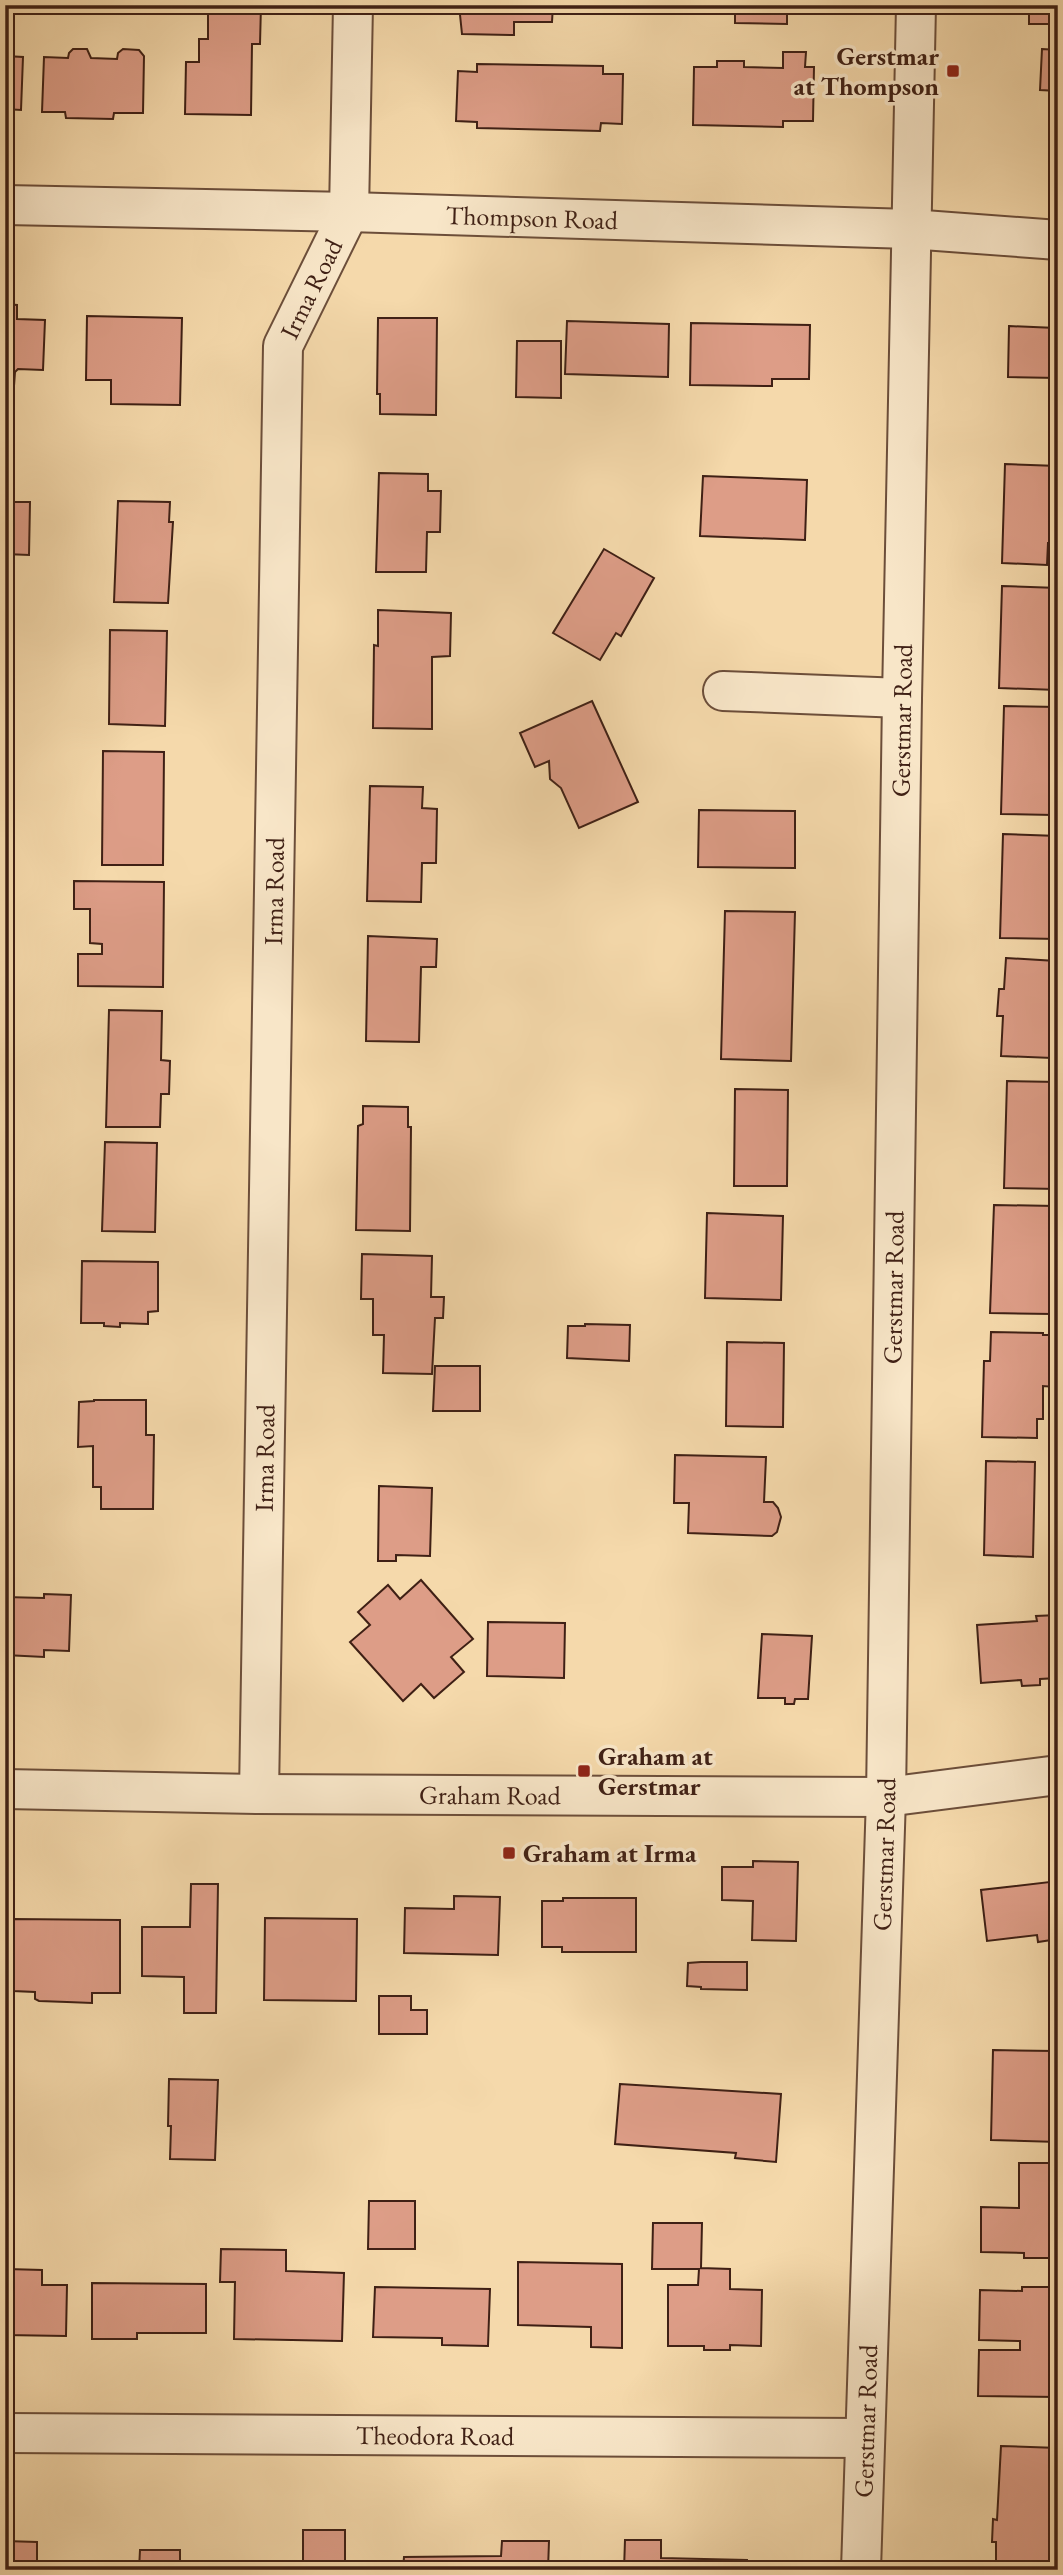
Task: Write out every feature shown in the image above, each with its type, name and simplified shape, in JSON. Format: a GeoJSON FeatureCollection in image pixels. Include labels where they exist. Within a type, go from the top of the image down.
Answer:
{"type":"FeatureCollection","features":[{"type":"Feature","properties":{"kind":"street","name":"Irma Road"},"geometry":{"type":"LineString","coordinates":[[259,1794],[283,346],[349,212],[353,5]]}},
{"type":"Feature","properties":{"kind":"street","name":"Gerstmar Road"},"geometry":{"type":"LineString","coordinates":[[861,2570],[886,1797],[902,698],[916,5]]}},
{"type":"Feature","properties":{"kind":"street","name":"Thompson Road"},"geometry":{"type":"LineString","coordinates":[[5,205],[349,212],[911,229],[1058,240]]}},
{"type":"Feature","properties":{"kind":"street"},"geometry":{"type":"LineString","coordinates":[[723,691],[902,698]]}},
{"type":"Feature","properties":{"kind":"street","name":"Graham Road"},"geometry":{"type":"LineString","coordinates":[[5,1789],[259,1794],[886,1797],[1058,1775]]}},
{"type":"Feature","properties":{"kind":"street","name":"Theodora Road"},"geometry":{"type":"LineString","coordinates":[[5,2432],[864,2438]]}},
{"type":"Feature","properties":{"kind":"building"},"geometry":{"type":"Polygon","coordinates":[[[208,5],[261,5],[260,44],[252,44],[251,115],[185,114],[186,62],[199,62],[199,39],[208,39],[208,5]]]}},
{"type":"Feature","properties":{"kind":"building"},"geometry":{"type":"Polygon","coordinates":[[[459,5],[553,5],[552,22],[514,22],[514,35],[462,34],[459,5]]]}},
{"type":"Feature","properties":{"kind":"building"},"geometry":{"type":"Polygon","coordinates":[[[735,5],[787,5],[787,24],[735,23],[735,5]]]}},
{"type":"Feature","properties":{"kind":"building"},"geometry":{"type":"Polygon","coordinates":[[[1029,5],[1058,5],[1058,24],[1029,24],[1029,5]]]}},
{"type":"Feature","properties":{"kind":"building"},"geometry":{"type":"Polygon","coordinates":[[[73,49],[87,49],[91,58],[117,59],[118,53],[123,49],[139,50],[144,56],[143,113],[114,113],[113,119],[66,118],[65,112],[42,112],[44,57],[68,58],[73,49]]]}},
{"type":"Feature","properties":{"kind":"building"},"geometry":{"type":"Polygon","coordinates":[[[1042,49],[1058,50],[1058,91],[1040,90],[1042,49]]]}},
{"type":"Feature","properties":{"kind":"building"},"geometry":{"type":"Polygon","coordinates":[[[783,52],[806,52],[805,67],[814,67],[813,121],[783,121],[783,127],[693,125],[694,67],[717,67],[717,61],[744,61],[744,67],[783,68],[783,52]]]}},
{"type":"Feature","properties":{"kind":"building"},"geometry":{"type":"Polygon","coordinates":[[[5,56],[23,57],[21,110],[5,109],[5,56]]]}},
{"type":"Feature","properties":{"kind":"building"},"geometry":{"type":"Polygon","coordinates":[[[477,64],[603,66],[603,74],[623,74],[622,124],[601,123],[600,131],[477,128],[477,122],[456,121],[458,71],[477,72],[477,64]]]}},
{"type":"Feature","properties":{"kind":"building"},"geometry":{"type":"Polygon","coordinates":[[[5,304],[17,305],[17,319],[45,320],[43,370],[18,369],[15,372],[14,386],[5,386],[5,304]]]}},
{"type":"Feature","properties":{"kind":"building"},"geometry":{"type":"Polygon","coordinates":[[[87,316],[182,318],[180,405],[111,404],[111,380],[86,380],[87,316]]]}},
{"type":"Feature","properties":{"kind":"building"},"geometry":{"type":"Polygon","coordinates":[[[378,318],[437,318],[436,415],[380,414],[380,394],[377,394],[378,318]]]}},
{"type":"Feature","properties":{"kind":"building"},"geometry":{"type":"Polygon","coordinates":[[[567,321],[669,324],[668,377],[565,374],[567,321]]]}},
{"type":"Feature","properties":{"kind":"building"},"geometry":{"type":"Polygon","coordinates":[[[691,323],[810,325],[809,379],[772,379],[772,386],[690,385],[691,323]]]}},
{"type":"Feature","properties":{"kind":"building"},"geometry":{"type":"Polygon","coordinates":[[[1009,326],[1056,328],[1058,378],[1008,377],[1009,326]]]}},
{"type":"Feature","properties":{"kind":"building"},"geometry":{"type":"Polygon","coordinates":[[[517,341],[561,341],[561,398],[516,397],[517,341]]]}},
{"type":"Feature","properties":{"kind":"building"},"geometry":{"type":"Polygon","coordinates":[[[1005,464],[1058,466],[1058,543],[1048,543],[1047,565],[1002,563],[1005,464]]]}},
{"type":"Feature","properties":{"kind":"building"},"geometry":{"type":"Polygon","coordinates":[[[379,473],[428,474],[428,491],[441,491],[440,532],[427,532],[426,572],[376,572],[379,473]]]}},
{"type":"Feature","properties":{"kind":"building"},"geometry":{"type":"Polygon","coordinates":[[[703,476],[807,480],[805,540],[700,536],[703,476]]]}},
{"type":"Feature","properties":{"kind":"building"},"geometry":{"type":"Polygon","coordinates":[[[118,501],[170,502],[169,522],[173,522],[168,603],[114,602],[118,501]]]}},
{"type":"Feature","properties":{"kind":"building"},"geometry":{"type":"Polygon","coordinates":[[[5,502],[30,502],[29,555],[5,554],[5,502]]]}},
{"type":"Feature","properties":{"kind":"building"},"geometry":{"type":"Polygon","coordinates":[[[604,549],[654,578],[621,636],[616,633],[600,660],[553,633],[604,549]]]}},
{"type":"Feature","properties":{"kind":"building"},"geometry":{"type":"Polygon","coordinates":[[[1002,586],[1058,588],[1057,690],[999,688],[1002,586]]]}},
{"type":"Feature","properties":{"kind":"building"},"geometry":{"type":"Polygon","coordinates":[[[378,610],[451,613],[450,656],[432,657],[432,729],[373,728],[374,645],[378,646],[378,610]]]}},
{"type":"Feature","properties":{"kind":"building"},"geometry":{"type":"Polygon","coordinates":[[[110,630],[167,631],[165,726],[109,724],[110,630]]]}},
{"type":"Feature","properties":{"kind":"building"},"geometry":{"type":"Polygon","coordinates":[[[592,701],[638,802],[579,828],[561,788],[550,779],[549,761],[535,767],[520,733],[592,701]]]}},
{"type":"Feature","properties":{"kind":"building"},"geometry":{"type":"Polygon","coordinates":[[[1004,706],[1057,707],[1058,781],[1054,781],[1053,815],[1001,814],[1004,706]]]}},
{"type":"Feature","properties":{"kind":"building"},"geometry":{"type":"Polygon","coordinates":[[[103,751],[164,752],[163,865],[102,865],[103,751]]]}},
{"type":"Feature","properties":{"kind":"building"},"geometry":{"type":"Polygon","coordinates":[[[370,786],[423,787],[422,808],[437,809],[436,863],[422,863],[421,902],[367,901],[370,786]]]}},
{"type":"Feature","properties":{"kind":"building"},"geometry":{"type":"Polygon","coordinates":[[[699,810],[795,811],[795,868],[698,867],[699,810]]]}},
{"type":"Feature","properties":{"kind":"building"},"geometry":{"type":"Polygon","coordinates":[[[1003,834],[1058,836],[1058,939],[1000,938],[1003,834]]]}},
{"type":"Feature","properties":{"kind":"building"},"geometry":{"type":"Polygon","coordinates":[[[74,881],[164,882],[163,987],[78,986],[78,954],[102,954],[102,944],[90,943],[90,909],[74,909],[74,881]]]}},
{"type":"Feature","properties":{"kind":"building"},"geometry":{"type":"Polygon","coordinates":[[[725,911],[795,912],[791,1061],[721,1059],[725,911]]]}},
{"type":"Feature","properties":{"kind":"building"},"geometry":{"type":"Polygon","coordinates":[[[368,936],[437,939],[436,967],[421,967],[419,1042],[366,1041],[368,936]]]}},
{"type":"Feature","properties":{"kind":"building"},"geometry":{"type":"Polygon","coordinates":[[[1006,958],[1056,961],[1058,1014],[1054,1014],[1052,1058],[1001,1056],[1003,1016],[997,1016],[999,989],[1004,989],[1006,958]]]}},
{"type":"Feature","properties":{"kind":"building"},"geometry":{"type":"Polygon","coordinates":[[[109,1010],[162,1011],[161,1060],[170,1061],[169,1094],[161,1094],[160,1127],[106,1127],[109,1010]]]}},
{"type":"Feature","properties":{"kind":"building"},"geometry":{"type":"Polygon","coordinates":[[[1007,1081],[1058,1082],[1058,1189],[1004,1188],[1007,1081]]]}},
{"type":"Feature","properties":{"kind":"building"},"geometry":{"type":"Polygon","coordinates":[[[735,1089],[788,1090],[787,1186],[734,1186],[735,1089]]]}},
{"type":"Feature","properties":{"kind":"building"},"geometry":{"type":"Polygon","coordinates":[[[363,1106],[408,1107],[408,1127],[411,1127],[410,1231],[356,1230],[358,1126],[363,1124],[363,1106]]]}},
{"type":"Feature","properties":{"kind":"building"},"geometry":{"type":"Polygon","coordinates":[[[105,1142],[157,1143],[155,1232],[102,1231],[105,1142]]]}},
{"type":"Feature","properties":{"kind":"building"},"geometry":{"type":"Polygon","coordinates":[[[994,1205],[1055,1206],[1052,1314],[990,1313],[994,1205]]]}},
{"type":"Feature","properties":{"kind":"building"},"geometry":{"type":"Polygon","coordinates":[[[707,1213],[783,1216],[781,1300],[705,1298],[707,1213]]]}},
{"type":"Feature","properties":{"kind":"building"},"geometry":{"type":"Polygon","coordinates":[[[362,1254],[432,1256],[431,1297],[444,1297],[443,1318],[435,1318],[432,1374],[383,1373],[384,1335],[373,1335],[373,1299],[361,1299],[362,1254]]]}},
{"type":"Feature","properties":{"kind":"building"},"geometry":{"type":"Polygon","coordinates":[[[82,1261],[158,1262],[158,1311],[148,1312],[148,1324],[120,1323],[120,1327],[104,1326],[104,1323],[81,1323],[82,1261]]]}},
{"type":"Feature","properties":{"kind":"building"},"geometry":{"type":"Polygon","coordinates":[[[630,1325],[629,1361],[567,1358],[568,1326],[630,1325]]]}},
{"type":"Feature","properties":{"kind":"building"},"geometry":{"type":"Polygon","coordinates":[[[991,1332],[1055,1335],[1055,1387],[1043,1386],[1043,1419],[1037,1419],[1037,1438],[982,1437],[984,1361],[990,1361],[991,1332]]]}},
{"type":"Feature","properties":{"kind":"building"},"geometry":{"type":"Polygon","coordinates":[[[727,1342],[784,1343],[783,1427],[726,1426],[727,1342]]]}},
{"type":"Feature","properties":{"kind":"building"},"geometry":{"type":"Polygon","coordinates":[[[435,1366],[480,1366],[480,1411],[433,1411],[435,1366]]]}},
{"type":"Feature","properties":{"kind":"building"},"geometry":{"type":"Polygon","coordinates":[[[146,1400],[146,1435],[154,1435],[153,1509],[101,1509],[101,1487],[93,1487],[93,1446],[78,1447],[79,1402],[146,1400]]]}},
{"type":"Feature","properties":{"kind":"building"},"geometry":{"type":"Polygon","coordinates":[[[675,1455],[766,1457],[764,1502],[773,1502],[778,1508],[781,1517],[777,1532],[772,1536],[688,1533],[689,1503],[674,1503],[675,1455]]]}},
{"type":"Feature","properties":{"kind":"building"},"geometry":{"type":"Polygon","coordinates":[[[986,1461],[1035,1462],[1033,1557],[984,1555],[986,1461]]]}},
{"type":"Feature","properties":{"kind":"building"},"geometry":{"type":"Polygon","coordinates":[[[379,1486],[432,1488],[430,1556],[396,1555],[396,1561],[378,1561],[379,1486]]]}},
{"type":"Feature","properties":{"kind":"building"},"geometry":{"type":"Polygon","coordinates":[[[421,1580],[473,1639],[451,1657],[464,1672],[434,1698],[421,1684],[403,1701],[350,1642],[370,1625],[358,1612],[388,1585],[400,1599],[421,1580]]]}},
{"type":"Feature","properties":{"kind":"building"},"geometry":{"type":"Polygon","coordinates":[[[44,1594],[71,1595],[69,1651],[44,1650],[44,1657],[5,1655],[5,1597],[44,1598],[44,1594]]]}},
{"type":"Feature","properties":{"kind":"building"},"geometry":{"type":"Polygon","coordinates":[[[1058,1615],[1058,1678],[1040,1679],[1040,1685],[1022,1686],[1021,1680],[981,1683],[977,1625],[1037,1621],[1036,1616],[1058,1615]]]}},
{"type":"Feature","properties":{"kind":"building"},"geometry":{"type":"Polygon","coordinates":[[[488,1622],[565,1623],[564,1678],[487,1676],[488,1622]]]}},
{"type":"Feature","properties":{"kind":"building"},"geometry":{"type":"Polygon","coordinates":[[[762,1634],[812,1636],[808,1699],[795,1699],[794,1704],[785,1704],[785,1698],[758,1698],[762,1634]]]}},
{"type":"Feature","properties":{"kind":"building"},"geometry":{"type":"Polygon","coordinates":[[[753,1861],[798,1862],[796,1941],[752,1940],[753,1901],[722,1900],[722,1867],[753,1867],[753,1861]]]}},
{"type":"Feature","properties":{"kind":"building"},"geometry":{"type":"Polygon","coordinates":[[[1058,1881],[1058,1939],[1038,1942],[1037,1935],[987,1941],[981,1890],[1058,1881]]]}},
{"type":"Feature","properties":{"kind":"building"},"geometry":{"type":"Polygon","coordinates":[[[191,1884],[218,1884],[216,2013],[184,2013],[184,1977],[142,1976],[142,1927],[190,1927],[191,1884]]]}},
{"type":"Feature","properties":{"kind":"building"},"geometry":{"type":"Polygon","coordinates":[[[454,1896],[500,1897],[498,1955],[404,1953],[405,1908],[454,1909],[454,1896]]]}},
{"type":"Feature","properties":{"kind":"building"},"geometry":{"type":"Polygon","coordinates":[[[563,1898],[636,1898],[636,1952],[562,1952],[562,1947],[542,1947],[542,1901],[563,1901],[563,1898]]]}},
{"type":"Feature","properties":{"kind":"building"},"geometry":{"type":"Polygon","coordinates":[[[265,1918],[357,1919],[356,2001],[264,2000],[265,1918]]]}},
{"type":"Feature","properties":{"kind":"building"},"geometry":{"type":"Polygon","coordinates":[[[13,1919],[120,1920],[120,1993],[92,1993],[92,2003],[39,2001],[35,1999],[35,1992],[13,1991],[13,1919]]]}},
{"type":"Feature","properties":{"kind":"building"},"geometry":{"type":"Polygon","coordinates":[[[747,1962],[747,1990],[687,1986],[688,1963],[747,1962]]]}},
{"type":"Feature","properties":{"kind":"building"},"geometry":{"type":"Polygon","coordinates":[[[379,1996],[411,1996],[411,2010],[427,2010],[427,2034],[379,2034],[379,1996]]]}},
{"type":"Feature","properties":{"kind":"building"},"geometry":{"type":"Polygon","coordinates":[[[993,2050],[1054,2051],[1053,2106],[1058,2106],[1058,2142],[991,2140],[993,2050]]]}},
{"type":"Feature","properties":{"kind":"building"},"geometry":{"type":"Polygon","coordinates":[[[169,2079],[218,2080],[215,2160],[170,2159],[169,2079]]]}},
{"type":"Feature","properties":{"kind":"building"},"geometry":{"type":"Polygon","coordinates":[[[620,2084],[781,2094],[776,2162],[735,2158],[736,2153],[615,2144],[620,2084]]]}},
{"type":"Feature","properties":{"kind":"building"},"geometry":{"type":"Polygon","coordinates":[[[1019,2163],[1058,2163],[1058,2258],[1024,2258],[1024,2253],[981,2252],[981,2207],[1019,2208],[1019,2163]]]}},
{"type":"Feature","properties":{"kind":"building"},"geometry":{"type":"Polygon","coordinates":[[[369,2201],[415,2201],[415,2249],[368,2249],[369,2201]]]}},
{"type":"Feature","properties":{"kind":"building"},"geometry":{"type":"Polygon","coordinates":[[[653,2223],[702,2223],[701,2268],[730,2269],[730,2289],[762,2290],[761,2346],[730,2345],[730,2350],[704,2350],[704,2346],[668,2346],[668,2285],[698,2285],[699,2269],[652,2269],[653,2223]]]}},
{"type":"Feature","properties":{"kind":"building"},"geometry":{"type":"Polygon","coordinates":[[[221,2249],[286,2250],[286,2271],[344,2273],[342,2341],[234,2339],[235,2282],[220,2282],[221,2249]]]}},
{"type":"Feature","properties":{"kind":"building"},"geometry":{"type":"Polygon","coordinates":[[[518,2262],[622,2264],[622,2348],[591,2347],[591,2327],[518,2325],[518,2262]]]}},
{"type":"Feature","properties":{"kind":"building"},"geometry":{"type":"Polygon","coordinates":[[[7,2269],[42,2270],[42,2285],[67,2285],[66,2336],[5,2335],[7,2269]]]}},
{"type":"Feature","properties":{"kind":"building"},"geometry":{"type":"Polygon","coordinates":[[[92,2283],[206,2284],[206,2333],[137,2333],[137,2339],[92,2339],[92,2283]]]}},
{"type":"Feature","properties":{"kind":"building"},"geometry":{"type":"Polygon","coordinates":[[[375,2287],[490,2289],[488,2346],[442,2345],[442,2338],[373,2337],[375,2287]]]}},
{"type":"Feature","properties":{"kind":"building"},"geometry":{"type":"Polygon","coordinates":[[[1022,2287],[1058,2287],[1058,2397],[978,2396],[979,2350],[1020,2350],[1020,2341],[979,2340],[980,2290],[1022,2291],[1022,2287]]]}},
{"type":"Feature","properties":{"kind":"building"},"geometry":{"type":"Polygon","coordinates":[[[1001,2446],[1058,2448],[1058,2562],[996,2561],[996,2542],[992,2542],[993,2519],[997,2520],[1001,2446]]]}},
{"type":"Feature","properties":{"kind":"building"},"geometry":{"type":"Polygon","coordinates":[[[303,2530],[345,2530],[345,2570],[244,2570],[244,2565],[268,2564],[268,2561],[303,2561],[303,2530]]]}},
{"type":"Feature","properties":{"kind":"building"},"geometry":{"type":"Polygon","coordinates":[[[625,2540],[661,2540],[661,2558],[747,2560],[747,2570],[624,2570],[625,2540]]]}},
{"type":"Feature","properties":{"kind":"building"},"geometry":{"type":"Polygon","coordinates":[[[5,2541],[37,2542],[37,2570],[5,2570],[5,2541]]]}},
{"type":"Feature","properties":{"kind":"building"},"geometry":{"type":"Polygon","coordinates":[[[502,2541],[549,2541],[548,2570],[403,2570],[404,2557],[501,2556],[502,2541]]]}},
{"type":"Feature","properties":{"kind":"building"},"geometry":{"type":"Polygon","coordinates":[[[140,2550],[180,2550],[180,2570],[139,2570],[140,2550]]]}},
{"type":"Feature","properties":{"kind":"place","name":"Gerstmar at Thompson"},"geometry":{"type":"Point","coordinates":[953,71]}},
{"type":"Feature","properties":{"kind":"place","name":"Graham at Gerstmar"},"geometry":{"type":"Point","coordinates":[584,1771]}},
{"type":"Feature","properties":{"kind":"place","name":"Graham at Irma"},"geometry":{"type":"Point","coordinates":[509,1853]}}]}
